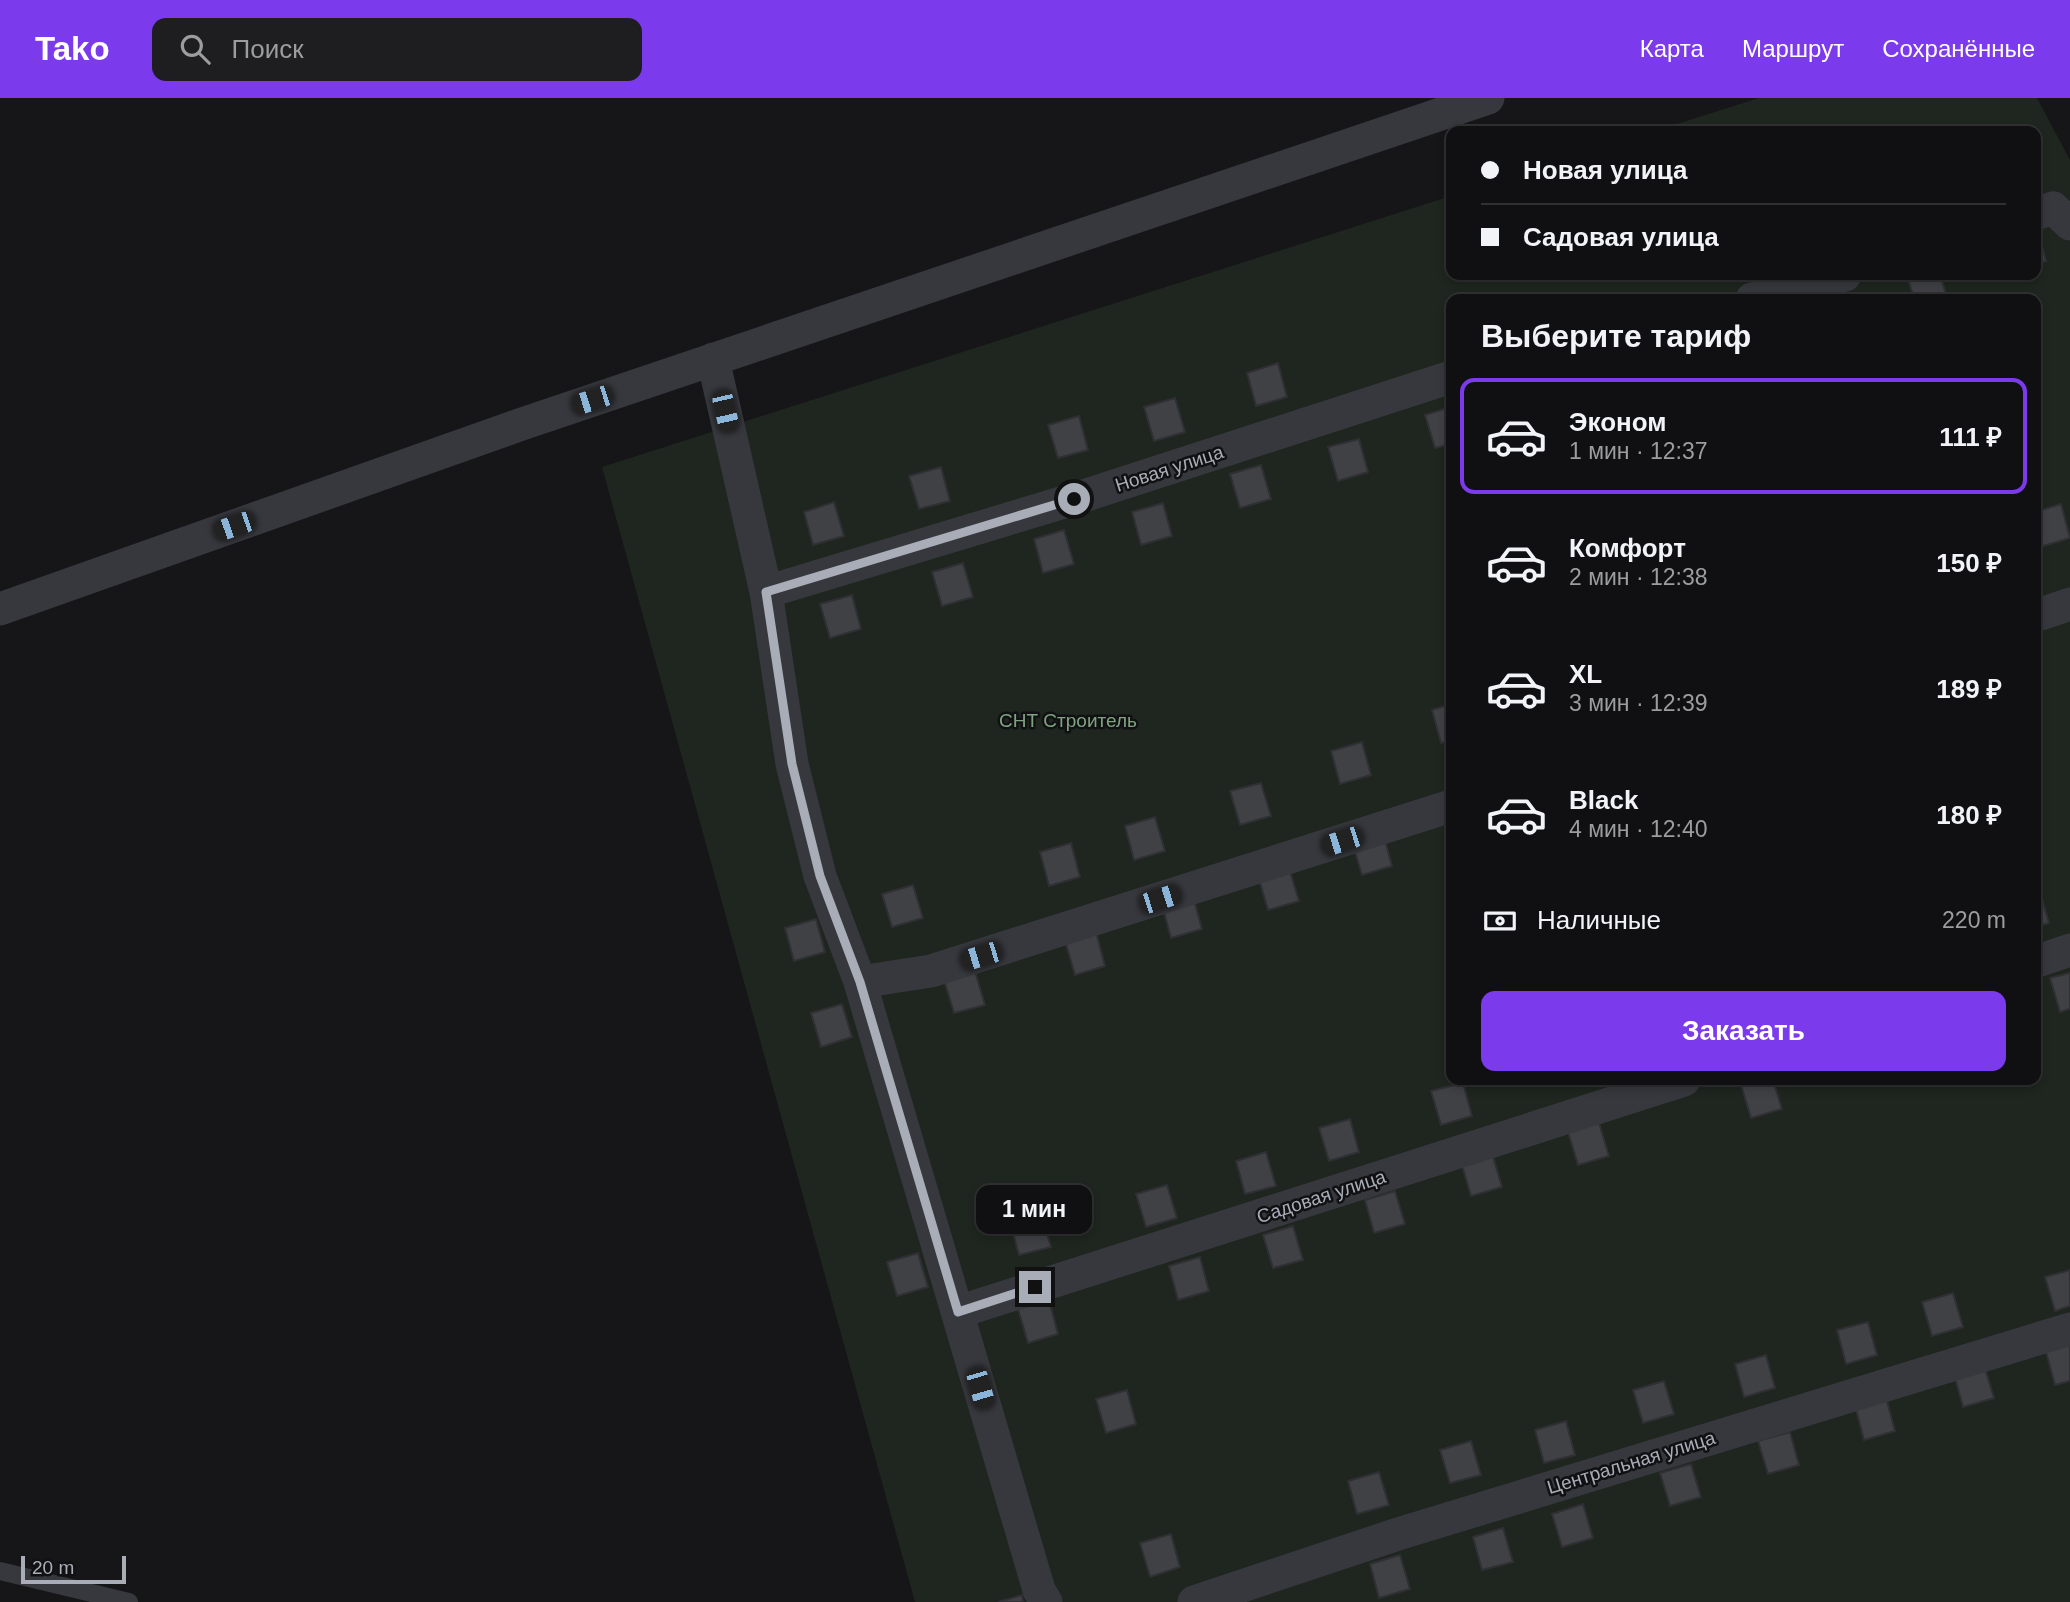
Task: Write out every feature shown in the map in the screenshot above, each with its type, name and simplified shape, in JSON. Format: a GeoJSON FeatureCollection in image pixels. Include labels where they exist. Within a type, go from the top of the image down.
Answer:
{"type":"FeatureCollection","features":[{"type":"Feature","properties":{"kind":"street"},"geometry":{"type":"LineString","coordinates":[[0,609],[519,425],[1488,98]]}},
{"type":"Feature","properties":{"kind":"street"},"geometry":{"type":"LineString","coordinates":[[2041,212],[2053,208],[2070,224]]}},
{"type":"Feature","properties":{"kind":"street"},"geometry":{"type":"LineString","coordinates":[[1771,294],[1826,280]]}},
{"type":"Feature","properties":{"kind":"street"},"geometry":{"type":"LineString","coordinates":[[713,359],[766,592],[792,764],[820,876],[860,982],[1039,1590],[1046,1602]]}},
{"type":"Feature","properties":{"kind":"street","name":"Новая улица"},"geometry":{"type":"LineString","coordinates":[[766,592],[1074,499],[1446,379]]}},
{"type":"Feature","properties":{"kind":"street"},"geometry":{"type":"LineString","coordinates":[[2041,613],[2070,604]]}},
{"type":"Feature","properties":{"kind":"street"},"geometry":{"type":"LineString","coordinates":[[860,982],[931,971],[1446,808]]}},
{"type":"Feature","properties":{"kind":"street"},"geometry":{"type":"LineString","coordinates":[[2041,960],[2070,950]]}},
{"type":"Feature","properties":{"kind":"street","name":"Садовая улица"},"geometry":{"type":"LineString","coordinates":[[958,1312],[1668,1085]]}},
{"type":"Feature","properties":{"kind":"street","name":"Центральная улица"},"geometry":{"type":"LineString","coordinates":[[1194,1602],[1398,1534],[2070,1329]]}},
{"type":"Feature","properties":{"kind":"lane"},"geometry":{"type":"LineString","coordinates":[[0,1571],[129,1602]]}},
{"type":"Feature","properties":{"kind":"green space","name":"СНТ Строитель"},"geometry":{"type":"Polygon","coordinates":[[[1759,98],[2037,98],[2070,160],[2070,1602],[915,1602],[602,467],[1446,198],[1446,280],[2041,280],[2041,126],[1671,126],[1759,98]]]}},
{"type":"Feature","properties":{"kind":"building"},"geometry":{"type":"Polygon","coordinates":[[[2041,242],[2046,261],[2041,262],[2041,242]]]}},
{"type":"Feature","properties":{"kind":"building"},"geometry":{"type":"Polygon","coordinates":[[[1908,280],[1942,280],[1946,294],[1913,294],[1908,280]]]}},
{"type":"Feature","properties":{"kind":"building"},"geometry":{"type":"Polygon","coordinates":[[[1278,363],[1287,397],[1256,406],[1247,373],[1278,363]]]}},
{"type":"Feature","properties":{"kind":"building"},"geometry":{"type":"Polygon","coordinates":[[[1175,398],[1185,432],[1154,441],[1144,407],[1175,398]]]}},
{"type":"Feature","properties":{"kind":"building"},"geometry":{"type":"Polygon","coordinates":[[[1446,409],[1446,445],[1435,448],[1425,415],[1446,409]]]}},
{"type":"Feature","properties":{"kind":"building"},"geometry":{"type":"Polygon","coordinates":[[[1079,416],[1088,450],[1058,458],[1048,425],[1079,416]]]}},
{"type":"Feature","properties":{"kind":"building"},"geometry":{"type":"Polygon","coordinates":[[[1359,439],[1368,472],[1338,481],[1328,447],[1359,439]]]}},
{"type":"Feature","properties":{"kind":"building"},"geometry":{"type":"Polygon","coordinates":[[[1261,465],[1271,499],[1240,508],[1230,474],[1261,465]]]}},
{"type":"Feature","properties":{"kind":"building"},"geometry":{"type":"Polygon","coordinates":[[[941,467],[950,501],[919,509],[909,476],[941,467]]]}},
{"type":"Feature","properties":{"kind":"building"},"geometry":{"type":"Polygon","coordinates":[[[834,502],[844,536],[813,545],[804,512],[834,502]]]}},
{"type":"Feature","properties":{"kind":"building"},"geometry":{"type":"Polygon","coordinates":[[[1163,503],[1172,536],[1141,545],[1132,512],[1163,503]]]}},
{"type":"Feature","properties":{"kind":"building"},"geometry":{"type":"Polygon","coordinates":[[[2061,504],[2070,538],[2041,547],[2041,510],[2061,504]]]}},
{"type":"Feature","properties":{"kind":"building"},"geometry":{"type":"Polygon","coordinates":[[[1064,530],[1074,564],[1043,573],[1034,539],[1064,530]]]}},
{"type":"Feature","properties":{"kind":"building"},"geometry":{"type":"Polygon","coordinates":[[[963,563],[973,597],[942,606],[932,572],[963,563]]]}},
{"type":"Feature","properties":{"kind":"building"},"geometry":{"type":"Polygon","coordinates":[[[852,595],[861,629],[830,638],[820,604],[852,595]]]}},
{"type":"Feature","properties":{"kind":"building"},"geometry":{"type":"Polygon","coordinates":[[[1446,706],[1446,742],[1441,743],[1432,710],[1446,706]]]}},
{"type":"Feature","properties":{"kind":"building"},"geometry":{"type":"Polygon","coordinates":[[[1362,742],[1371,775],[1340,784],[1331,751],[1362,742]]]}},
{"type":"Feature","properties":{"kind":"building"},"geometry":{"type":"Polygon","coordinates":[[[1261,783],[1271,816],[1240,825],[1230,791],[1261,783]]]}},
{"type":"Feature","properties":{"kind":"building"},"geometry":{"type":"Polygon","coordinates":[[[1155,817],[1165,851],[1134,860],[1125,826],[1155,817]]]}},
{"type":"Feature","properties":{"kind":"building"},"geometry":{"type":"Polygon","coordinates":[[[1383,833],[1392,866],[1362,875],[1352,842],[1383,833]]]}},
{"type":"Feature","properties":{"kind":"building"},"geometry":{"type":"Polygon","coordinates":[[[1071,843],[1080,877],[1049,886],[1040,852],[1071,843]]]}},
{"type":"Feature","properties":{"kind":"building"},"geometry":{"type":"Polygon","coordinates":[[[1289,868],[1299,901],[1268,910],[1258,876],[1289,868]]]}},
{"type":"Feature","properties":{"kind":"building"},"geometry":{"type":"Polygon","coordinates":[[[913,885],[923,918],[892,927],[882,894],[913,885]]]}},
{"type":"Feature","properties":{"kind":"building"},"geometry":{"type":"Polygon","coordinates":[[[1193,896],[1202,929],[1171,938],[1162,905],[1193,896]]]}},
{"type":"Feature","properties":{"kind":"building"},"geometry":{"type":"Polygon","coordinates":[[[2041,896],[2049,923],[2041,925],[2041,896]]]}},
{"type":"Feature","properties":{"kind":"building"},"geometry":{"type":"Polygon","coordinates":[[[816,919],[825,952],[794,961],[785,928],[816,919]]]}},
{"type":"Feature","properties":{"kind":"building"},"geometry":{"type":"Polygon","coordinates":[[[1096,932],[1105,966],[1075,975],[1065,941],[1096,932]]]}},
{"type":"Feature","properties":{"kind":"building"},"geometry":{"type":"Polygon","coordinates":[[[975,971],[985,1005],[954,1013],[944,980],[975,971]]]}},
{"type":"Feature","properties":{"kind":"building"},"geometry":{"type":"Polygon","coordinates":[[[2070,973],[2070,1009],[2060,1012],[2050,978],[2070,973]]]}},
{"type":"Feature","properties":{"kind":"building"},"geometry":{"type":"Polygon","coordinates":[[[842,1004],[852,1037],[821,1047],[811,1013],[842,1004]]]}},
{"type":"Feature","properties":{"kind":"building"},"geometry":{"type":"Polygon","coordinates":[[[1464,1085],[1472,1116],[1441,1125],[1431,1091],[1464,1085]]]}},
{"type":"Feature","properties":{"kind":"building"},"geometry":{"type":"Polygon","coordinates":[[[1741,1085],[1775,1085],[1782,1109],[1751,1118],[1741,1085]]]}},
{"type":"Feature","properties":{"kind":"building"},"geometry":{"type":"Polygon","coordinates":[[[1350,1119],[1359,1152],[1329,1161],[1319,1128],[1350,1119]]]}},
{"type":"Feature","properties":{"kind":"building"},"geometry":{"type":"Polygon","coordinates":[[[1599,1123],[1609,1156],[1578,1165],[1568,1132],[1599,1123]]]}},
{"type":"Feature","properties":{"kind":"building"},"geometry":{"type":"Polygon","coordinates":[[[1266,1152],[1276,1186],[1245,1194],[1236,1161],[1266,1152]]]}},
{"type":"Feature","properties":{"kind":"building"},"geometry":{"type":"Polygon","coordinates":[[[1492,1153],[1502,1187],[1471,1196],[1461,1162],[1492,1153]]]}},
{"type":"Feature","properties":{"kind":"building"},"geometry":{"type":"Polygon","coordinates":[[[1167,1185],[1177,1218],[1146,1227],[1136,1194],[1167,1185]]]}},
{"type":"Feature","properties":{"kind":"building"},"geometry":{"type":"Polygon","coordinates":[[[1395,1191],[1405,1224],[1374,1233],[1365,1200],[1395,1191]]]}},
{"type":"Feature","properties":{"kind":"building"},"geometry":{"type":"Polygon","coordinates":[[[1041,1213],[1051,1247],[1019,1255],[1010,1222],[1041,1213]]]}},
{"type":"Feature","properties":{"kind":"building"},"geometry":{"type":"Polygon","coordinates":[[[1293,1226],[1303,1260],[1273,1268],[1263,1235],[1293,1226]]]}},
{"type":"Feature","properties":{"kind":"building"},"geometry":{"type":"Polygon","coordinates":[[[918,1253],[928,1287],[897,1296],[887,1262],[918,1253]]]}},
{"type":"Feature","properties":{"kind":"building"},"geometry":{"type":"Polygon","coordinates":[[[1200,1257],[1209,1291],[1178,1300],[1169,1266],[1200,1257]]]}},
{"type":"Feature","properties":{"kind":"building"},"geometry":{"type":"Polygon","coordinates":[[[2070,1270],[2070,1306],[2055,1311],[2045,1277],[2070,1270]]]}},
{"type":"Feature","properties":{"kind":"building"},"geometry":{"type":"Polygon","coordinates":[[[1953,1293],[1963,1327],[1932,1336],[1922,1302],[1953,1293]]]}},
{"type":"Feature","properties":{"kind":"building"},"geometry":{"type":"Polygon","coordinates":[[[1049,1300],[1058,1334],[1028,1343],[1018,1309],[1049,1300]]]}},
{"type":"Feature","properties":{"kind":"building"},"geometry":{"type":"Polygon","coordinates":[[[1868,1322],[1877,1355],[1846,1364],[1837,1330],[1868,1322]]]}},
{"type":"Feature","properties":{"kind":"building"},"geometry":{"type":"Polygon","coordinates":[[[2070,1345],[2070,1381],[2055,1385],[2046,1352],[2070,1345]]]}},
{"type":"Feature","properties":{"kind":"building"},"geometry":{"type":"Polygon","coordinates":[[[1766,1355],[1775,1388],[1744,1397],[1735,1364],[1766,1355]]]}},
{"type":"Feature","properties":{"kind":"building"},"geometry":{"type":"Polygon","coordinates":[[[1984,1365],[1994,1398],[1963,1407],[1954,1374],[1984,1365]]]}},
{"type":"Feature","properties":{"kind":"building"},"geometry":{"type":"Polygon","coordinates":[[[1664,1381],[1674,1414],[1643,1423],[1633,1390],[1664,1381]]]}},
{"type":"Feature","properties":{"kind":"building"},"geometry":{"type":"Polygon","coordinates":[[[1127,1390],[1136,1424],[1106,1433],[1096,1399],[1127,1390]]]}},
{"type":"Feature","properties":{"kind":"building"},"geometry":{"type":"Polygon","coordinates":[[[1886,1397],[1895,1431],[1864,1440],[1855,1406],[1886,1397]]]}},
{"type":"Feature","properties":{"kind":"building"},"geometry":{"type":"Polygon","coordinates":[[[1566,1421],[1575,1455],[1544,1463],[1535,1430],[1566,1421]]]}},
{"type":"Feature","properties":{"kind":"building"},"geometry":{"type":"Polygon","coordinates":[[[1790,1432],[1799,1465],[1768,1474],[1758,1441],[1790,1432]]]}},
{"type":"Feature","properties":{"kind":"building"},"geometry":{"type":"Polygon","coordinates":[[[1471,1441],[1481,1475],[1450,1483],[1440,1450],[1471,1441]]]}},
{"type":"Feature","properties":{"kind":"building"},"geometry":{"type":"Polygon","coordinates":[[[1691,1464],[1701,1497],[1670,1506],[1660,1473],[1691,1464]]]}},
{"type":"Feature","properties":{"kind":"building"},"geometry":{"type":"Polygon","coordinates":[[[1379,1472],[1389,1505],[1357,1514],[1348,1481],[1379,1472]]]}},
{"type":"Feature","properties":{"kind":"building"},"geometry":{"type":"Polygon","coordinates":[[[1583,1504],[1593,1538],[1562,1547],[1552,1514],[1583,1504]]]}},
{"type":"Feature","properties":{"kind":"building"},"geometry":{"type":"Polygon","coordinates":[[[1503,1528],[1513,1562],[1482,1570],[1473,1537],[1503,1528]]]}},
{"type":"Feature","properties":{"kind":"building"},"geometry":{"type":"Polygon","coordinates":[[[1171,1534],[1180,1567],[1150,1577],[1140,1543],[1171,1534]]]}},
{"type":"Feature","properties":{"kind":"building"},"geometry":{"type":"Polygon","coordinates":[[[1400,1555],[1410,1589],[1379,1598],[1370,1564],[1400,1555]]]}},
{"type":"Feature","properties":{"kind":"building"},"geometry":{"type":"Polygon","coordinates":[[[1022,1595],[1023,1602],[998,1602],[1022,1595]]]}},
{"type":"Feature","properties":{"kind":"route"},"geometry":{"type":"LineString","coordinates":[[1035,1287],[958,1312],[860,982],[820,876],[792,764],[766,592],[1074,499]]}}]}
